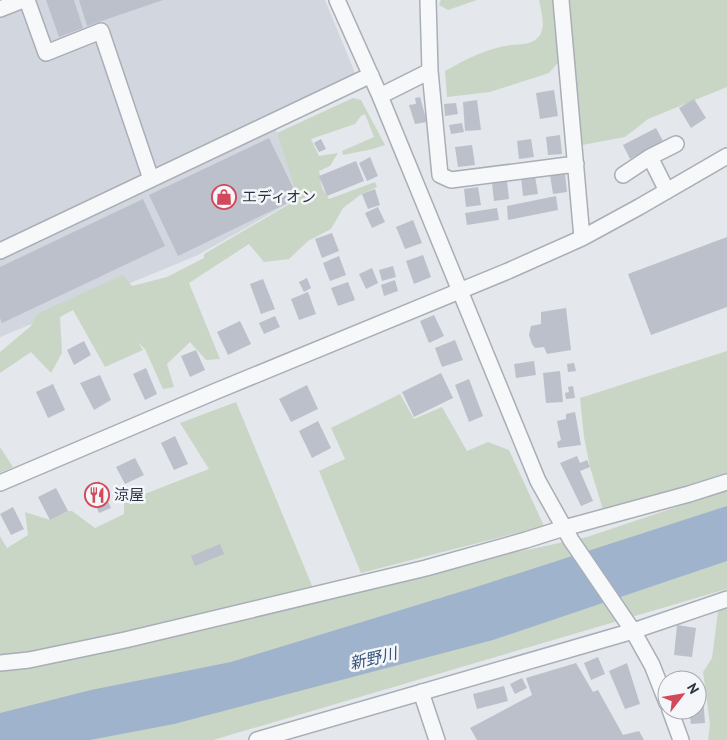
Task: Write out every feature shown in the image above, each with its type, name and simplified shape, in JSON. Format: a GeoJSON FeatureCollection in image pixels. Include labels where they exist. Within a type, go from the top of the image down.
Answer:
{"type":"FeatureCollection","features":[{"type":"Feature","properties":{"kind":"street"},"geometry":{"type":"LineString","coordinates":[[0,9],[23,0]]}},
{"type":"Feature","properties":{"kind":"street"},"geometry":{"type":"LineString","coordinates":[[27,0],[46,53],[101,31],[151,179]]}},
{"type":"Feature","properties":{"kind":"street"},"geometry":{"type":"LineString","coordinates":[[337,0],[380,96],[538,480],[567,534],[629,626],[652,665],[657,678]]}},
{"type":"Feature","properties":{"kind":"street"},"geometry":{"type":"LineString","coordinates":[[428,0],[430,71],[440,175],[451,180],[576,164]]}},
{"type":"Feature","properties":{"kind":"street"},"geometry":{"type":"LineString","coordinates":[[561,0],[582,238]]}},
{"type":"Feature","properties":{"kind":"street"},"geometry":{"type":"LineString","coordinates":[[380,96],[430,71]]}},
{"type":"Feature","properties":{"kind":"street"},"geometry":{"type":"LineString","coordinates":[[0,251],[371,75]]}},
{"type":"Feature","properties":{"kind":"street"},"geometry":{"type":"LineString","coordinates":[[623,175],[650,157],[676,144]]}},
{"type":"Feature","properties":{"kind":"street"},"geometry":{"type":"LineString","coordinates":[[0,483],[205,395],[508,271],[582,238],[727,156]]}},
{"type":"Feature","properties":{"kind":"street"},"geometry":{"type":"LineString","coordinates":[[650,157],[667,191]]}},
{"type":"Feature","properties":{"kind":"street"},"geometry":{"type":"LineString","coordinates":[[0,663],[29,660],[125,640],[426,568],[526,540],[567,534],[727,482]]}},
{"type":"Feature","properties":{"kind":"street"},"geometry":{"type":"LineString","coordinates":[[256,740],[421,692],[629,626],[727,599]]}},
{"type":"Feature","properties":{"kind":"street"},"geometry":{"type":"LineString","coordinates":[[421,692],[437,740]]}},
{"type":"Feature","properties":{"kind":"street"},"geometry":{"type":"LineString","coordinates":[[674,720],[681,740]]}},
{"type":"Feature","properties":{"kind":"shaded area"},"geometry":{"type":"Polygon","coordinates":[[[0,0],[325,0],[358,80],[271,114],[298,198],[198,255],[0,337],[0,0]]]}},
{"type":"Feature","properties":{"kind":"green space"},"geometry":{"type":"Polygon","coordinates":[[[441,0],[477,0],[448,10],[439,5],[441,0]]]}},
{"type":"Feature","properties":{"kind":"green space"},"geometry":{"type":"Polygon","coordinates":[[[539,0],[558,0],[561,59],[549,73],[490,92],[447,97],[445,71],[485,51],[534,41],[540,35],[543,27],[539,0]]]}},
{"type":"Feature","properties":{"kind":"green space"},"geometry":{"type":"Polygon","coordinates":[[[570,0],[727,0],[727,87],[648,119],[625,137],[577,146],[570,0]]]}},
{"type":"Feature","properties":{"kind":"green space"},"geometry":{"type":"Polygon","coordinates":[[[353,98],[361,100],[385,145],[343,155],[342,151],[374,137],[365,114],[355,124],[311,139],[319,156],[338,153],[330,166],[319,171],[322,188],[329,199],[375,182],[377,187],[360,195],[343,208],[331,229],[308,241],[289,259],[264,262],[249,244],[189,283],[220,359],[206,360],[190,342],[167,364],[174,387],[163,389],[145,349],[138,342],[143,350],[105,367],[73,310],[60,317],[62,353],[51,373],[31,352],[0,373],[0,352],[31,326],[37,314],[123,275],[132,286],[167,277],[204,258],[204,254],[298,199],[277,133],[353,98]]]}},
{"type":"Feature","properties":{"kind":"green space"},"geometry":{"type":"Polygon","coordinates":[[[727,351],[727,474],[604,513],[590,467],[584,437],[580,398],[727,351]]]}},
{"type":"Feature","properties":{"kind":"green space"},"geometry":{"type":"Polygon","coordinates":[[[400,394],[414,419],[442,407],[467,451],[488,442],[509,450],[544,526],[361,573],[319,471],[345,459],[331,428],[400,394]]]}},
{"type":"Feature","properties":{"kind":"green space"},"geometry":{"type":"Polygon","coordinates":[[[236,402],[313,588],[247,610],[587,537],[727,490],[727,589],[213,740],[0,740],[0,536],[7,548],[28,535],[25,512],[50,520],[68,511],[72,511],[95,528],[124,514],[124,502],[209,469],[180,423],[236,402]]]}},
{"type":"Feature","properties":{"kind":"green space"},"geometry":{"type":"Polygon","coordinates":[[[0,447],[13,467],[0,473],[0,447]]]}},
{"type":"Feature","properties":{"kind":"green space"},"geometry":{"type":"Polygon","coordinates":[[[727,607],[727,740],[708,740],[710,724],[707,702],[707,670],[704,670],[712,658],[718,611],[727,607]]]}},
{"type":"Feature","properties":{"kind":"water","name":"新野川"},"geometry":{"type":"Polygon","coordinates":[[[727,506],[727,561],[493,640],[174,724],[90,740],[0,740],[0,713],[91,690],[231,662],[476,587],[727,506]]]}},
{"type":"Feature","properties":{"kind":"building"},"geometry":{"type":"Polygon","coordinates":[[[46,0],[74,0],[83,28],[59,37],[46,0]]]}},
{"type":"Feature","properties":{"kind":"building"},"geometry":{"type":"Polygon","coordinates":[[[79,0],[163,0],[87,26],[79,0]]]}},
{"type":"Feature","properties":{"kind":"building"},"geometry":{"type":"Polygon","coordinates":[[[554,90],[558,116],[540,119],[536,93],[554,90]]]}},
{"type":"Feature","properties":{"kind":"building"},"geometry":{"type":"Polygon","coordinates":[[[420,97],[427,122],[415,124],[409,105],[416,104],[415,98],[420,97]]]}},
{"type":"Feature","properties":{"kind":"building"},"geometry":{"type":"Polygon","coordinates":[[[694,99],[706,118],[691,128],[679,108],[694,99]]]}},
{"type":"Feature","properties":{"kind":"building"},"geometry":{"type":"Polygon","coordinates":[[[477,100],[481,130],[465,131],[463,102],[477,100]]]}},
{"type":"Feature","properties":{"kind":"building"},"geometry":{"type":"Polygon","coordinates":[[[456,103],[458,114],[445,116],[444,104],[456,103]]]}},
{"type":"Feature","properties":{"kind":"building"},"geometry":{"type":"Polygon","coordinates":[[[462,123],[464,132],[451,134],[449,125],[462,123]]]}},
{"type":"Feature","properties":{"kind":"building"},"geometry":{"type":"Polygon","coordinates":[[[656,128],[663,141],[630,159],[623,145],[656,128]]]}},
{"type":"Feature","properties":{"kind":"building"},"geometry":{"type":"Polygon","coordinates":[[[560,135],[562,154],[548,155],[546,137],[560,135]]]}},
{"type":"Feature","properties":{"kind":"building","name":"エディオン"},"geometry":{"type":"Polygon","coordinates":[[[269,138],[298,198],[178,256],[149,195],[269,138]]]}},
{"type":"Feature","properties":{"kind":"building"},"geometry":{"type":"Polygon","coordinates":[[[321,139],[326,149],[319,152],[314,143],[321,139]]]}},
{"type":"Feature","properties":{"kind":"building"},"geometry":{"type":"Polygon","coordinates":[[[531,139],[534,157],[519,159],[517,141],[531,139]]]}},
{"type":"Feature","properties":{"kind":"building"},"geometry":{"type":"Polygon","coordinates":[[[472,145],[475,165],[458,167],[455,147],[472,145]]]}},
{"type":"Feature","properties":{"kind":"building"},"geometry":{"type":"Polygon","coordinates":[[[370,157],[378,176],[367,181],[359,163],[370,157]]]}},
{"type":"Feature","properties":{"kind":"building"},"geometry":{"type":"Polygon","coordinates":[[[356,161],[364,181],[327,196],[319,176],[356,161]]]}},
{"type":"Feature","properties":{"kind":"building"},"geometry":{"type":"Polygon","coordinates":[[[565,174],[567,192],[553,194],[550,175],[565,174]]]}},
{"type":"Feature","properties":{"kind":"building"},"geometry":{"type":"Polygon","coordinates":[[[535,176],[538,194],[523,196],[521,177],[535,176]]]}},
{"type":"Feature","properties":{"kind":"building"},"geometry":{"type":"Polygon","coordinates":[[[507,181],[509,199],[494,201],[492,183],[507,181]]]}},
{"type":"Feature","properties":{"kind":"building"},"geometry":{"type":"Polygon","coordinates":[[[478,187],[481,205],[466,207],[464,189],[478,187]]]}},
{"type":"Feature","properties":{"kind":"building"},"geometry":{"type":"Polygon","coordinates":[[[375,189],[380,205],[368,209],[362,194],[375,189]]]}},
{"type":"Feature","properties":{"kind":"building"},"geometry":{"type":"Polygon","coordinates":[[[556,196],[558,210],[508,220],[507,206],[556,196]]]}},
{"type":"Feature","properties":{"kind":"building"},"geometry":{"type":"Polygon","coordinates":[[[143,199],[165,246],[2,323],[0,318],[0,267],[143,199]]]}},
{"type":"Feature","properties":{"kind":"building"},"geometry":{"type":"Polygon","coordinates":[[[378,207],[385,222],[372,228],[365,213],[378,207]]]}},
{"type":"Feature","properties":{"kind":"building"},"geometry":{"type":"Polygon","coordinates":[[[497,208],[499,220],[467,225],[465,213],[497,208]]]}},
{"type":"Feature","properties":{"kind":"building"},"geometry":{"type":"Polygon","coordinates":[[[413,220],[422,243],[405,249],[396,227],[413,220]]]}},
{"type":"Feature","properties":{"kind":"building"},"geometry":{"type":"Polygon","coordinates":[[[332,233],[339,251],[322,258],[315,239],[332,233]]]}},
{"type":"Feature","properties":{"kind":"building"},"geometry":{"type":"Polygon","coordinates":[[[727,237],[727,307],[651,335],[628,274],[727,237]]]}},
{"type":"Feature","properties":{"kind":"building"},"geometry":{"type":"Polygon","coordinates":[[[423,255],[431,277],[414,284],[406,261],[423,255]]]}},
{"type":"Feature","properties":{"kind":"building"},"geometry":{"type":"Polygon","coordinates":[[[339,256],[346,275],[330,281],[323,263],[339,256]]]}},
{"type":"Feature","properties":{"kind":"building"},"geometry":{"type":"Polygon","coordinates":[[[393,266],[396,277],[382,281],[379,270],[393,266]]]}},
{"type":"Feature","properties":{"kind":"building"},"geometry":{"type":"Polygon","coordinates":[[[372,268],[378,283],[366,289],[359,274],[372,268]]]}},
{"type":"Feature","properties":{"kind":"building"},"geometry":{"type":"Polygon","coordinates":[[[307,278],[311,288],[304,292],[299,282],[307,278]]]}},
{"type":"Feature","properties":{"kind":"building"},"geometry":{"type":"Polygon","coordinates":[[[263,279],[275,309],[261,314],[250,284],[263,279]]]}},
{"type":"Feature","properties":{"kind":"building"},"geometry":{"type":"Polygon","coordinates":[[[395,280],[398,291],[384,296],[381,285],[395,280]]]}},
{"type":"Feature","properties":{"kind":"building"},"geometry":{"type":"Polygon","coordinates":[[[348,282],[355,300],[338,306],[331,288],[348,282]]]}},
{"type":"Feature","properties":{"kind":"building"},"geometry":{"type":"Polygon","coordinates":[[[308,292],[316,314],[299,320],[291,299],[308,292]]]}},
{"type":"Feature","properties":{"kind":"building"},"geometry":{"type":"Polygon","coordinates":[[[566,308],[571,350],[547,354],[544,347],[535,348],[529,335],[531,326],[541,324],[541,312],[566,308]]]}},
{"type":"Feature","properties":{"kind":"building"},"geometry":{"type":"Polygon","coordinates":[[[434,315],[444,336],[429,343],[420,321],[434,315]]]}},
{"type":"Feature","properties":{"kind":"building"},"geometry":{"type":"Polygon","coordinates":[[[275,316],[280,327],[264,334],[259,323],[275,316]]]}},
{"type":"Feature","properties":{"kind":"building"},"geometry":{"type":"Polygon","coordinates":[[[240,321],[251,344],[228,355],[217,332],[240,321]]]}},
{"type":"Feature","properties":{"kind":"building"},"geometry":{"type":"Polygon","coordinates":[[[455,340],[463,360],[442,367],[435,348],[455,340]]]}},
{"type":"Feature","properties":{"kind":"building"},"geometry":{"type":"Polygon","coordinates":[[[84,341],[91,355],[74,365],[67,350],[84,341]]]}},
{"type":"Feature","properties":{"kind":"building"},"geometry":{"type":"Polygon","coordinates":[[[196,350],[205,370],[190,377],[181,356],[196,350]]]}},
{"type":"Feature","properties":{"kind":"building"},"geometry":{"type":"Polygon","coordinates":[[[534,361],[536,375],[516,378],[514,364],[534,361]]]}},
{"type":"Feature","properties":{"kind":"building"},"geometry":{"type":"Polygon","coordinates":[[[574,363],[576,371],[568,372],[567,364],[574,363]]]}},
{"type":"Feature","properties":{"kind":"building"},"geometry":{"type":"Polygon","coordinates":[[[146,368],[157,394],[145,400],[133,374],[146,368]]]}},
{"type":"Feature","properties":{"kind":"building"},"geometry":{"type":"Polygon","coordinates":[[[560,371],[563,402],[546,403],[543,373],[560,371]]]}},
{"type":"Feature","properties":{"kind":"building"},"geometry":{"type":"Polygon","coordinates":[[[441,373],[453,398],[414,417],[402,392],[441,373]]]}},
{"type":"Feature","properties":{"kind":"building"},"geometry":{"type":"Polygon","coordinates":[[[100,375],[111,400],[94,410],[80,383],[100,375]]]}},
{"type":"Feature","properties":{"kind":"building"},"geometry":{"type":"Polygon","coordinates":[[[469,379],[483,416],[469,422],[455,385],[469,379]]]}},
{"type":"Feature","properties":{"kind":"building"},"geometry":{"type":"Polygon","coordinates":[[[53,384],[65,410],[48,418],[36,392],[53,384]]]}},
{"type":"Feature","properties":{"kind":"building"},"geometry":{"type":"Polygon","coordinates":[[[307,385],[318,409],[291,422],[279,399],[307,385]]]}},
{"type":"Feature","properties":{"kind":"building"},"geometry":{"type":"Polygon","coordinates":[[[573,386],[575,398],[566,399],[565,393],[569,392],[568,387],[573,386]]]}},
{"type":"Feature","properties":{"kind":"building"},"geometry":{"type":"Polygon","coordinates":[[[575,412],[581,445],[558,448],[557,442],[561,440],[557,421],[566,419],[566,414],[575,412]]]}},
{"type":"Feature","properties":{"kind":"building"},"geometry":{"type":"Polygon","coordinates":[[[318,421],[331,448],[312,458],[299,431],[318,421]]]}},
{"type":"Feature","properties":{"kind":"building"},"geometry":{"type":"Polygon","coordinates":[[[175,436],[188,464],[174,470],[161,443],[175,436]]]}},
{"type":"Feature","properties":{"kind":"building"},"geometry":{"type":"Polygon","coordinates":[[[577,456],[580,463],[587,460],[590,467],[580,471],[593,501],[581,506],[560,463],[577,456]]]}},
{"type":"Feature","properties":{"kind":"building"},"geometry":{"type":"Polygon","coordinates":[[[135,458],[144,475],[125,484],[116,467],[135,458]]]}},
{"type":"Feature","properties":{"kind":"building"},"geometry":{"type":"Polygon","coordinates":[[[99,481],[111,508],[99,513],[87,487],[99,481]]]}},
{"type":"Feature","properties":{"kind":"building"},"geometry":{"type":"Polygon","coordinates":[[[56,488],[68,511],[50,520],[38,497],[56,488]]]}},
{"type":"Feature","properties":{"kind":"building"},"geometry":{"type":"Polygon","coordinates":[[[13,507],[24,529],[11,535],[0,514],[13,507]]]}},
{"type":"Feature","properties":{"kind":"building"},"geometry":{"type":"Polygon","coordinates":[[[220,544],[224,554],[195,566],[191,556],[220,544]]]}},
{"type":"Feature","properties":{"kind":"building"},"geometry":{"type":"Polygon","coordinates":[[[677,625],[696,628],[692,657],[674,655],[677,625]]]}},
{"type":"Feature","properties":{"kind":"building"},"geometry":{"type":"Polygon","coordinates":[[[598,657],[605,674],[591,680],[584,663],[598,657]]]}},
{"type":"Feature","properties":{"kind":"building"},"geometry":{"type":"Polygon","coordinates":[[[576,663],[593,692],[598,690],[623,735],[639,731],[644,740],[477,740],[470,728],[532,695],[526,678],[576,663]]]}},
{"type":"Feature","properties":{"kind":"building"},"geometry":{"type":"Polygon","coordinates":[[[627,663],[640,704],[625,709],[609,671],[627,663]]]}},
{"type":"Feature","properties":{"kind":"building"},"geometry":{"type":"Polygon","coordinates":[[[522,678],[527,688],[515,694],[510,684],[522,678]]]}},
{"type":"Feature","properties":{"kind":"building"},"geometry":{"type":"Polygon","coordinates":[[[504,686],[508,701],[477,709],[473,694],[504,686]]]}},
{"type":"Feature","properties":{"kind":"building"},"geometry":{"type":"Polygon","coordinates":[[[690,720],[705,720],[705,723],[691,724],[690,720]]]}},
{"type":"Feature","properties":{"kind":"place","name":"エディオン"},"geometry":{"type":"Point","coordinates":[224,197]}},
{"type":"Feature","properties":{"kind":"place","name":"涼屋"},"geometry":{"type":"Point","coordinates":[97,495]}}]}
